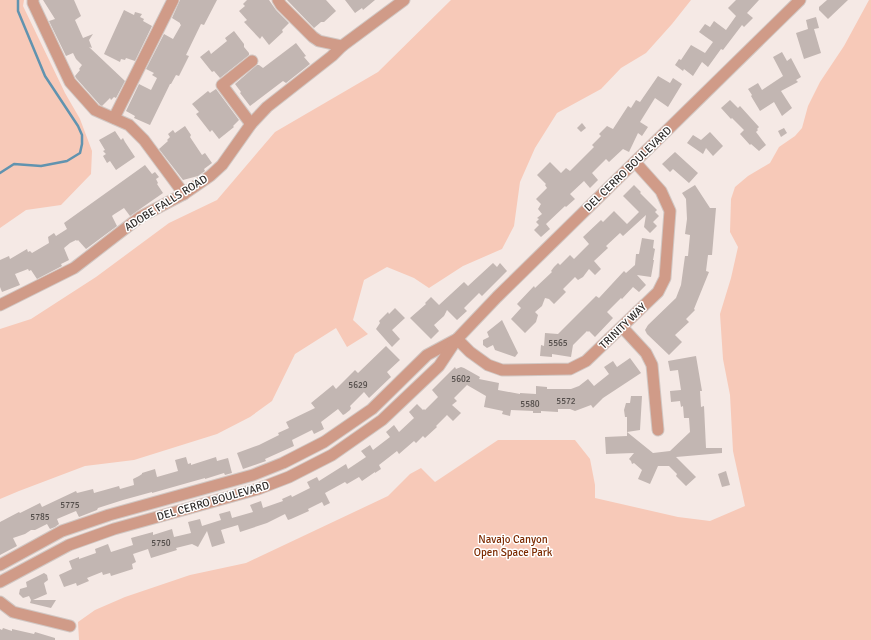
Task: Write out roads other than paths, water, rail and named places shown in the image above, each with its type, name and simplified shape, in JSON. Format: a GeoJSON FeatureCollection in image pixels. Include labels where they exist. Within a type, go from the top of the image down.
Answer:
{"type":"FeatureCollection","features":[{"type":"Feature","properties":{"kind":"street"},"geometry":{"type":"LineString","coordinates":[[33,0],[33,3],[70,82],[95,110],[129,125],[144,140],[184,194]]}},
{"type":"Feature","properties":{"kind":"street"},"geometry":{"type":"LineString","coordinates":[[114,118],[173,0]]}},
{"type":"Feature","properties":{"kind":"street"},"geometry":{"type":"LineString","coordinates":[[278,0],[312,37],[319,41],[342,46]]}},
{"type":"Feature","properties":{"kind":"street","name":"ADOBE FALLS ROAD"},"geometry":{"type":"LineString","coordinates":[[0,305],[74,268],[140,217],[184,194],[210,176],[222,165],[251,124],[267,107],[332,56],[342,46],[404,0]]}},
{"type":"Feature","properties":{"kind":"street","name":"DEL CERRO BOULEVARD"},"geometry":{"type":"LineString","coordinates":[[0,582],[69,545],[114,529],[258,490],[289,477],[332,455],[382,420],[439,366],[457,339],[497,297],[800,0]]}},
{"type":"Feature","properties":{"kind":"street"},"geometry":{"type":"LineString","coordinates":[[251,124],[222,85],[252,61]]}},
{"type":"Feature","properties":{"kind":"street","name":"TRINITY WAY"},"geometry":{"type":"LineString","coordinates":[[457,339],[470,352],[488,365],[502,370],[570,369],[586,361],[658,292],[665,278],[670,211],[661,191],[635,162]]}},
{"type":"Feature","properties":{"kind":"street"},"geometry":{"type":"LineString","coordinates":[[622,327],[646,353],[652,365],[658,430]]}},
{"type":"Feature","properties":{"kind":"street","name":"DEL CERRO BOULEVARD"},"geometry":{"type":"LineString","coordinates":[[0,565],[62,532],[103,517],[253,475],[283,463],[324,442],[372,409],[427,355],[457,339]]}},
{"type":"Feature","properties":{"kind":"street"},"geometry":{"type":"LineString","coordinates":[[0,602],[13,612],[70,626]]}},
{"type":"Feature","properties":{"kind":"waterway"},"geometry":{"type":"LineString","coordinates":[[0,173],[14,164],[41,166],[67,161],[80,153],[82,144],[82,135],[78,126],[45,76],[18,11],[18,0]]}},
{"type":"Feature","properties":{"kind":"park label","name":"Navajo Canyon Open Space Park"},"geometry":{"type":"Point","coordinates":[513,545]}}]}
